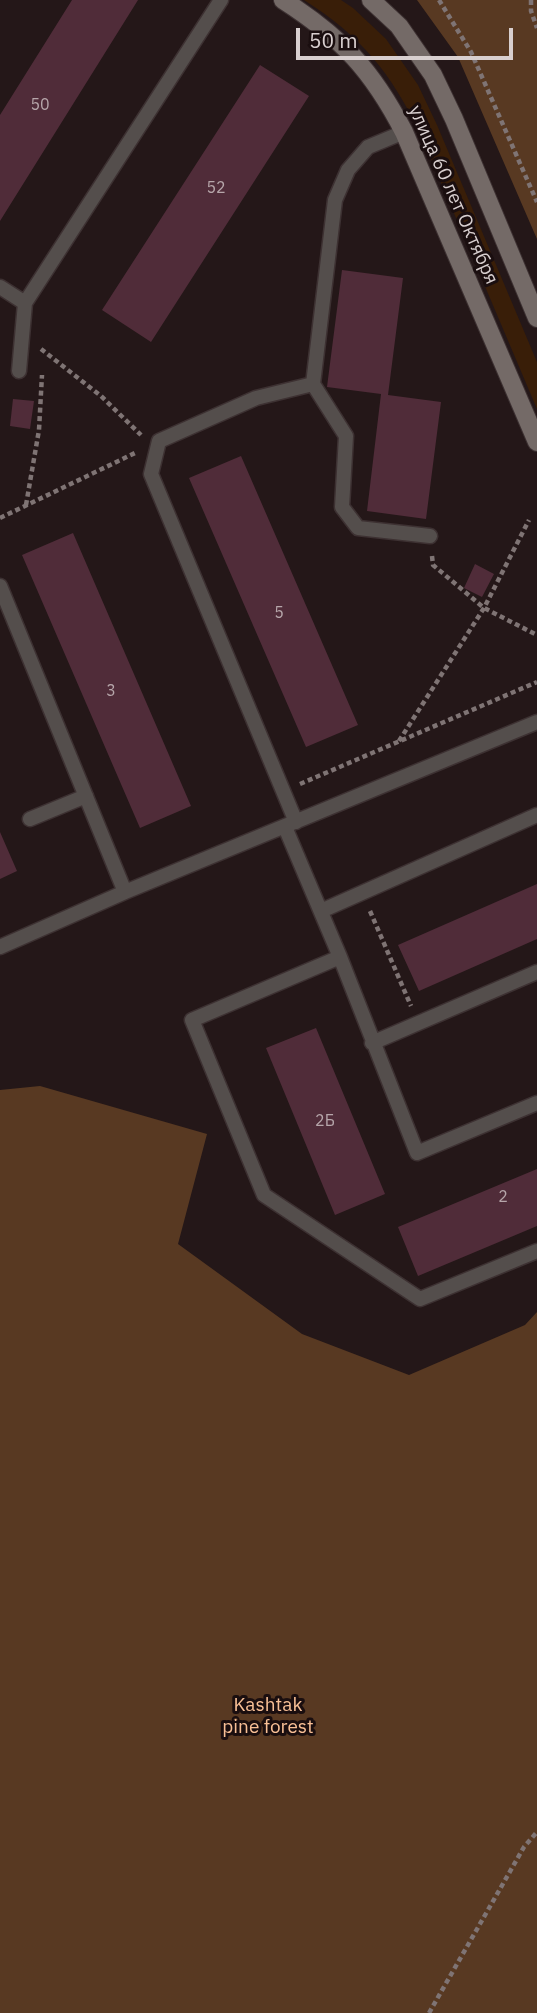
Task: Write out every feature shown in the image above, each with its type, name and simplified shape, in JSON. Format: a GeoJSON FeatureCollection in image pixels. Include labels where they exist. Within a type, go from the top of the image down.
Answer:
{"type":"FeatureCollection","features":[{"type":"Feature","properties":{"kind":"main road","name":"улица 60 лет Октября"},"geometry":{"type":"LineString","coordinates":[[283,0],[330,34],[358,59],[389,104],[404,132],[537,442]]}},
{"type":"Feature","properties":{"kind":"main road","name":"улица 60 лет Октября"},"geometry":{"type":"LineString","coordinates":[[371,0],[399,26],[433,75],[537,318]]}},
{"type":"Feature","properties":{"kind":"lane"},"geometry":{"type":"LineString","coordinates":[[19,371],[25,303],[221,0]]}},
{"type":"Feature","properties":{"kind":"lane"},"geometry":{"type":"LineString","coordinates":[[404,132],[368,147],[348,170],[335,201],[313,384],[346,436],[342,507],[358,528],[430,536]]}},
{"type":"Feature","properties":{"kind":"lane"},"geometry":{"type":"LineString","coordinates":[[0,287],[25,303]]}},
{"type":"Feature","properties":{"kind":"lane"},"geometry":{"type":"LineString","coordinates":[[313,384],[256,398],[155,443],[151,474],[284,791],[291,825],[321,911],[417,1153],[537,1103]]}},
{"type":"Feature","properties":{"kind":"lane"},"geometry":{"type":"LineString","coordinates":[[0,586],[125,892]]}},
{"type":"Feature","properties":{"kind":"lane"},"geometry":{"type":"LineString","coordinates":[[0,947],[125,892],[537,722]]}},
{"type":"Feature","properties":{"kind":"lane"},"geometry":{"type":"LineString","coordinates":[[30,819],[86,796]]}},
{"type":"Feature","properties":{"kind":"lane"},"geometry":{"type":"LineString","coordinates":[[321,911],[537,815]]}},
{"type":"Feature","properties":{"kind":"lane"},"geometry":{"type":"LineString","coordinates":[[340,957],[192,1020],[264,1195],[420,1299],[537,1251]]}},
{"type":"Feature","properties":{"kind":"lane"},"geometry":{"type":"LineString","coordinates":[[372,1043],[537,972]]}},
{"type":"Feature","properties":{"kind":"path"},"geometry":{"type":"LineString","coordinates":[[439,0],[471,52],[537,202]]}},
{"type":"Feature","properties":{"kind":"path"},"geometry":{"type":"LineString","coordinates":[[531,0],[531,11],[537,28]]}},
{"type":"Feature","properties":{"kind":"path"},"geometry":{"type":"LineString","coordinates":[[0,518],[155,443],[101,396],[22,336]]}},
{"type":"Feature","properties":{"kind":"path"},"geometry":{"type":"LineString","coordinates":[[26,506],[39,429],[43,351]]}},
{"type":"Feature","properties":{"kind":"path"},"geometry":{"type":"LineString","coordinates":[[398,742],[484,608],[529,520]]}},
{"type":"Feature","properties":{"kind":"path"},"geometry":{"type":"LineString","coordinates":[[430,536],[433,565],[484,608],[537,635]]}},
{"type":"Feature","properties":{"kind":"path"},"geometry":{"type":"LineString","coordinates":[[284,791],[537,682]]}},
{"type":"Feature","properties":{"kind":"path"},"geometry":{"type":"LineString","coordinates":[[362,892],[419,1023]]}},
{"type":"Feature","properties":{"kind":"path"},"geometry":{"type":"LineString","coordinates":[[429,2013],[524,1847],[537,1832]]}},
{"type":"Feature","properties":{"kind":"shaded area"},"geometry":{"type":"Polygon","coordinates":[[[304,0],[341,0],[353,8],[386,39],[418,85],[537,362],[537,409],[409,111],[385,74],[358,42],[304,0]]]}},
{"type":"Feature","properties":{"kind":"green space"},"geometry":{"type":"Polygon","coordinates":[[[417,0],[537,0],[537,239],[458,57],[417,0]]]}},
{"type":"Feature","properties":{"kind":"green space","name":"Kashtak pine forest"},"geometry":{"type":"Polygon","coordinates":[[[40,1086],[207,1134],[178,1244],[302,1334],[409,1375],[525,1325],[537,1312],[537,2013],[0,2013],[0,1090],[40,1086]]]}},
{"type":"Feature","properties":{"kind":"building"},"geometry":{"type":"Polygon","coordinates":[[[72,0],[138,0],[0,221],[0,115],[72,0]]]}},
{"type":"Feature","properties":{"kind":"building"},"geometry":{"type":"Polygon","coordinates":[[[260,65],[309,96],[151,342],[102,310],[260,65]]]}},
{"type":"Feature","properties":{"kind":"building"},"geometry":{"type":"Polygon","coordinates":[[[342,270],[403,278],[388,395],[441,402],[426,519],[367,511],[381,394],[327,387],[342,270]]]}},
{"type":"Feature","properties":{"kind":"building"},"geometry":{"type":"Polygon","coordinates":[[[13,399],[34,401],[30,429],[10,426],[13,399]]]}},
{"type":"Feature","properties":{"kind":"building"},"geometry":{"type":"Polygon","coordinates":[[[241,456],[358,725],[306,747],[189,478],[241,456]]]}},
{"type":"Feature","properties":{"kind":"building"},"geometry":{"type":"Polygon","coordinates":[[[73,533],[191,806],[140,828],[22,555],[73,533]]]}},
{"type":"Feature","properties":{"kind":"building"},"geometry":{"type":"Polygon","coordinates":[[[475,564],[494,574],[482,597],[464,588],[475,564]]]}},
{"type":"Feature","properties":{"kind":"building"},"geometry":{"type":"Polygon","coordinates":[[[0,832],[17,871],[0,879],[0,832]]]}},
{"type":"Feature","properties":{"kind":"building"},"geometry":{"type":"Polygon","coordinates":[[[537,884],[537,939],[419,991],[398,945],[537,884]]]}},
{"type":"Feature","properties":{"kind":"building"},"geometry":{"type":"Polygon","coordinates":[[[316,1028],[385,1194],[335,1215],[266,1048],[316,1028]]]}},
{"type":"Feature","properties":{"kind":"building"},"geometry":{"type":"Polygon","coordinates":[[[537,1169],[537,1226],[418,1276],[398,1227],[537,1169]]]}}]}
